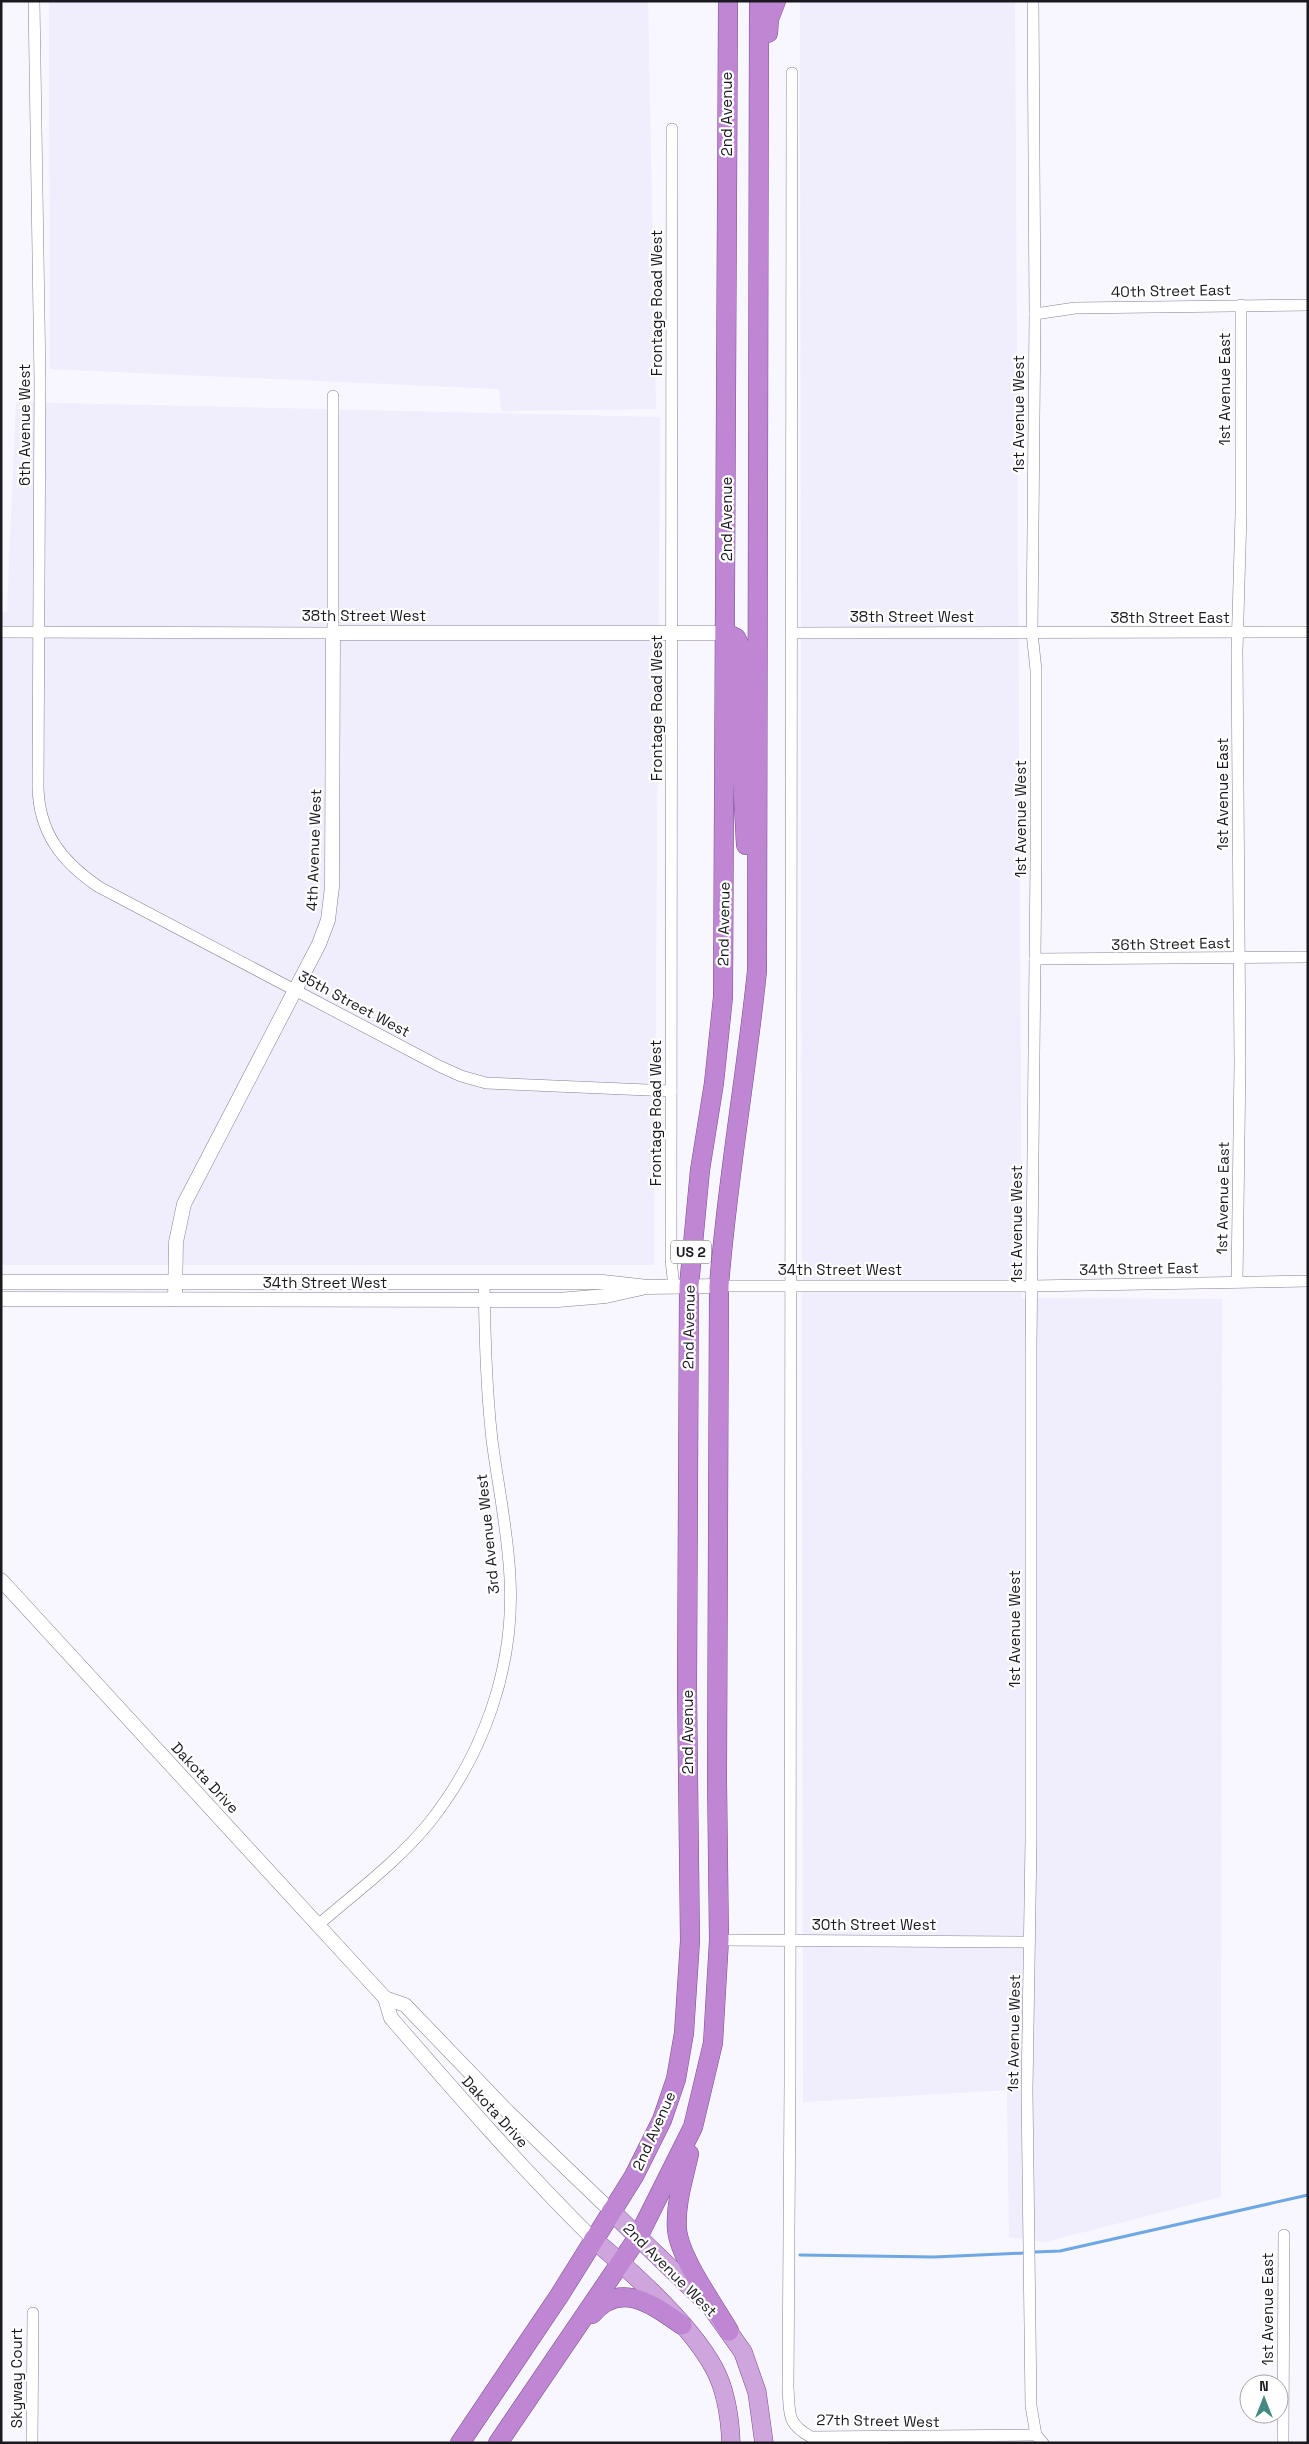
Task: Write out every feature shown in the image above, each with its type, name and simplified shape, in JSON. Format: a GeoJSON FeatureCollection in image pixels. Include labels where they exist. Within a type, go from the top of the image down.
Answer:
{"type":"FeatureCollection","features":[{"type":"Feature","properties":{"kind":"highway","name":"2nd Avenue"},"geometry":{"type":"LineString","coordinates":[[460,2443],[559,2296],[610,2211],[634,2176],[662,2120],[676,2079],[684,2034],[690,1941],[681,1286],[714,1083],[723,997],[728,1]]}},
{"type":"Feature","properties":{"kind":"highway","name":"2nd Avenue"},"geometry":{"type":"LineString","coordinates":[[498,2443],[638,2237],[694,2127],[713,2043],[719,1940],[717,1779],[719,1286],[724,1215],[757,971],[759,1]]}},
{"type":"Feature","properties":{"kind":"highway"},"geometry":{"type":"LineString","coordinates":[[758,218],[768,152],[768,19],[776,1]]}},
{"type":"Feature","properties":{"kind":"highway"},"geometry":{"type":"LineString","coordinates":[[726,633],[736,638],[741,648],[741,752],[752,971],[751,1026]]}},
{"type":"Feature","properties":{"kind":"highway"},"geometry":{"type":"LineString","coordinates":[[694,2127],[679,2204],[677,2234],[683,2252],[728,2331]]}},
{"type":"Feature","properties":{"kind":"highway"},"geometry":{"type":"LineString","coordinates":[[570,2339],[595,2310],[608,2299],[623,2297],[633,2298],[655,2307],[682,2325]]}},
{"type":"Feature","properties":{"kind":"main road","name":"2nd Avenue West"},"geometry":{"type":"LineString","coordinates":[[610,2211],[710,2307],[743,2352],[751,2372],[762,2418],[764,2443]]}},
{"type":"Feature","properties":{"kind":"main road","name":"2nd Avenue West"},"geometry":{"type":"LineString","coordinates":[[594,2239],[621,2262],[682,2325],[714,2368],[724,2398],[731,2443]]}},
{"type":"Feature","properties":{"kind":"street","name":"6th Avenue West"},"geometry":{"type":"LineString","coordinates":[[34,1],[40,380],[38,795],[42,813],[55,846]]}},
{"type":"Feature","properties":{"kind":"street","name":"1st Avenue West"},"geometry":{"type":"LineString","coordinates":[[1033,1],[1032,633],[1036,670],[1030,1942],[1027,2090],[1031,2406],[1040,2439]]}},
{"type":"Feature","properties":{"kind":"street","name":"27th Street West"},"geometry":{"type":"LineString","coordinates":[[792,73],[788,2356],[790,2416],[796,2429],[811,2437],[1040,2439]]}},
{"type":"Feature","properties":{"kind":"street","name":"Frontage Road West"},"geometry":{"type":"LineString","coordinates":[[672,129],[671,1260],[681,1286]]}},
{"type":"Feature","properties":{"kind":"street","name":"1st Avenue East"},"geometry":{"type":"LineString","coordinates":[[1237,1282],[1239,958],[1238,633],[1241,514],[1240,305]]}},
{"type":"Feature","properties":{"kind":"street","name":"40th Street East"},"geometry":{"type":"LineString","coordinates":[[1034,314],[1075,308],[1308,305]]}},
{"type":"Feature","properties":{"kind":"street","name":"4th Avenue West"},"geometry":{"type":"LineString","coordinates":[[175,1299],[177,1230],[184,1204],[324,932],[332,898],[333,396]]}},
{"type":"Feature","properties":{"kind":"street","name":"38th Street West"},"geometry":{"type":"LineString","coordinates":[[1,632],[726,633]]}},
{"type":"Feature","properties":{"kind":"street","name":"38th Street East"},"geometry":{"type":"LineString","coordinates":[[1032,633],[1308,632]]}},
{"type":"Feature","properties":{"kind":"street","name":"38th Street West"},"geometry":{"type":"LineString","coordinates":[[792,633],[1032,633]]}},
{"type":"Feature","properties":{"kind":"street","name":"35th Street West"},"geometry":{"type":"LineString","coordinates":[[55,846],[74,870],[99,887],[439,1066],[474,1080],[520,1085],[671,1091]]}},
{"type":"Feature","properties":{"kind":"street","name":"36th Street East"},"geometry":{"type":"LineString","coordinates":[[1035,959],[1128,959],[1186,956],[1239,958],[1308,957]]}},
{"type":"Feature","properties":{"kind":"street","name":"34th Street West"},"geometry":{"type":"LineString","coordinates":[[1,1282],[603,1282],[648,1287],[1032,1286]]}},
{"type":"Feature","properties":{"kind":"street","name":"3rd Avenue West"},"geometry":{"type":"LineString","coordinates":[[318,1925],[400,1853],[442,1806],[470,1762],[488,1719],[501,1680],[510,1619],[510,1578],[489,1414],[484,1282]]}},
{"type":"Feature","properties":{"kind":"street","name":"34th Street East"},"geometry":{"type":"LineString","coordinates":[[1032,1286],[1308,1282]]}},
{"type":"Feature","properties":{"kind":"street","name":"34th Street West"},"geometry":{"type":"LineString","coordinates":[[1,1299],[484,1300],[585,1298],[648,1287]]}},
{"type":"Feature","properties":{"kind":"street","name":"Dakota Drive"},"geometry":{"type":"LineString","coordinates":[[1,1580],[385,1998],[405,2006],[508,2113],[610,2211]]}},
{"type":"Feature","properties":{"kind":"street","name":"30th Street West"},"geometry":{"type":"LineString","coordinates":[[719,1940],[1030,1942]]}},
{"type":"Feature","properties":{"kind":"street","name":"Dakota Drive"},"geometry":{"type":"LineString","coordinates":[[385,1998],[391,2018],[397,2026],[541,2188],[594,2239]]}},
{"type":"Feature","properties":{"kind":"street","name":"1st Avenue East"},"geometry":{"type":"LineString","coordinates":[[1283,2443],[1284,2235]]}},
{"type":"Feature","properties":{"kind":"street","name":"Skyway Court"},"geometry":{"type":"LineString","coordinates":[[32,2443],[33,2312]]}},
{"type":"Feature","properties":{"kind":"shaded area"},"geometry":{"type":"Polygon","coordinates":[[[49,1],[648,1],[656,409],[501,411],[499,389],[50,369],[49,1]]]}},
{"type":"Feature","properties":{"kind":"shaded area"},"geometry":{"type":"Polygon","coordinates":[[[800,1],[1015,1],[1022,1298],[1222,1299],[1221,2197],[1045,2242],[1009,2237],[1007,2090],[803,2102],[800,1]]]}},
{"type":"Feature","properties":{"kind":"shaded area"},"geometry":{"type":"Polygon","coordinates":[[[16,402],[660,417],[654,1265],[1,1265],[1,612],[7,612],[16,402]]]}},
{"type":"Feature","properties":{"kind":"waterway"},"geometry":{"type":"LineString","coordinates":[[1035,2252],[1060,2251],[1308,2195]]}},
{"type":"Feature","properties":{"kind":"waterway"},"geometry":{"type":"LineString","coordinates":[[800,2255],[934,2257],[1025,2253]]}}]}
